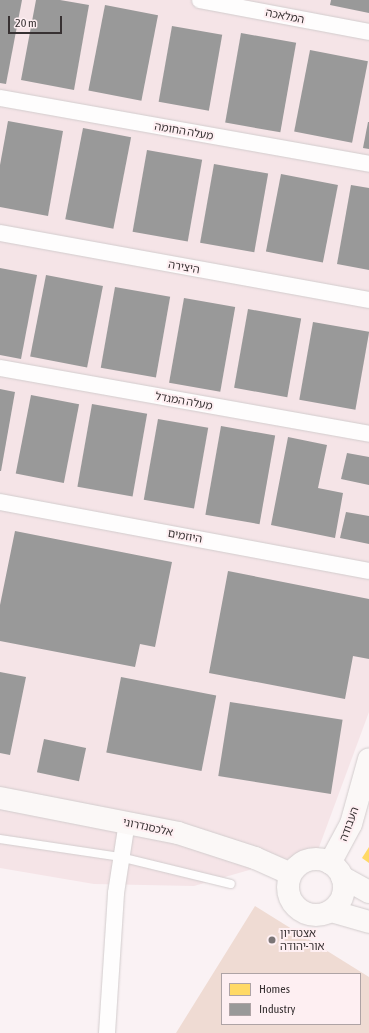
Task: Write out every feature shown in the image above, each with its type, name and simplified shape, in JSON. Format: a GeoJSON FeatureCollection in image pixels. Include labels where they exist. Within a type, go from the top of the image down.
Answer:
{"type":"FeatureCollection","features":[{"type":"Feature","properties":{"kind":"street","name":"המלאכה"},"geometry":{"type":"LineString","coordinates":[[200,0],[369,32]]}},
{"type":"Feature","properties":{"kind":"street","name":"מעלה החומה"},"geometry":{"type":"LineString","coordinates":[[0,98],[369,164]]}},
{"type":"Feature","properties":{"kind":"street","name":"היצירה"},"geometry":{"type":"LineString","coordinates":[[0,233],[369,300]]}},
{"type":"Feature","properties":{"kind":"street","name":"מעלה המגדל"},"geometry":{"type":"LineString","coordinates":[[0,368],[369,434]]}},
{"type":"Feature","properties":{"kind":"street","name":"היוזמים"},"geometry":{"type":"LineString","coordinates":[[0,502],[369,572]]}},
{"type":"Feature","properties":{"kind":"street","name":"העבודה"},"geometry":{"type":"LineString","coordinates":[[336,870],[351,824],[369,759]]}},
{"type":"Feature","properties":{"kind":"street","name":"אלכסנדרוני"},"geometry":{"type":"LineString","coordinates":[[0,798],[178,833],[231,849],[291,874]]}},
{"type":"Feature","properties":{"kind":"street"},"geometry":{"type":"LineString","coordinates":[[107,1033],[120,858],[127,822]]}},
{"type":"Feature","properties":{"kind":"street"},"geometry":{"type":"LineString","coordinates":[[369,892],[336,870],[312,859],[300,864],[291,874],[288,892],[296,908],[312,915],[331,911],[369,922]]}},
{"type":"Feature","properties":{"kind":"street"},"geometry":{"type":"LineString","coordinates":[[331,911],[342,896],[336,870]]}},
{"type":"Feature","properties":{"kind":"lane"},"geometry":{"type":"LineString","coordinates":[[0,839],[120,858],[231,884]]}},
{"type":"Feature","properties":{"kind":"shaded area"},"geometry":{"type":"Polygon","coordinates":[[[0,0],[369,0],[369,712],[318,850],[194,886],[94,884],[0,868],[0,0]]]}},
{"type":"Feature","properties":{"kind":"shaded area","name":"אצטדיון אור-יהודה"},"geometry":{"type":"Polygon","coordinates":[[[255,906],[369,977],[369,1033],[176,1033],[255,906]]]}},
{"type":"Feature","properties":{"kind":"building: Homes"},"geometry":{"type":"Polygon","coordinates":[[[369,847],[369,863],[362,858],[369,847]]]}},
{"type":"Feature","properties":{"kind":"building: Industry"},"geometry":{"type":"Polygon","coordinates":[[[0,0],[22,0],[6,84],[0,83],[0,0]]]}},
{"type":"Feature","properties":{"kind":"building: Industry"},"geometry":{"type":"Polygon","coordinates":[[[36,0],[60,0],[89,5],[74,90],[21,80],[36,0]]]}},
{"type":"Feature","properties":{"kind":"building: Industry"},"geometry":{"type":"Polygon","coordinates":[[[331,0],[369,0],[369,13],[330,5],[331,0]]]}},
{"type":"Feature","properties":{"kind":"building: Industry"},"geometry":{"type":"Polygon","coordinates":[[[105,5],[158,15],[141,101],[88,90],[105,5]]]}},
{"type":"Feature","properties":{"kind":"building: Industry"},"geometry":{"type":"Polygon","coordinates":[[[172,26],[222,35],[209,111],[159,102],[172,26]]]}},
{"type":"Feature","properties":{"kind":"building: Industry"},"geometry":{"type":"Polygon","coordinates":[[[241,33],[296,43],[280,132],[225,123],[241,33]]]}},
{"type":"Feature","properties":{"kind":"building: Industry"},"geometry":{"type":"Polygon","coordinates":[[[310,50],[368,61],[352,143],[294,131],[310,50]]]}},
{"type":"Feature","properties":{"kind":"building: Industry"},"geometry":{"type":"Polygon","coordinates":[[[8,121],[63,131],[48,216],[0,207],[0,165],[8,121]]]}},
{"type":"Feature","properties":{"kind":"building: Industry"},"geometry":{"type":"Polygon","coordinates":[[[369,122],[369,149],[363,148],[369,122]]]}},
{"type":"Feature","properties":{"kind":"building: Industry"},"geometry":{"type":"Polygon","coordinates":[[[83,128],[131,137],[113,229],[65,219],[83,128]]]}},
{"type":"Feature","properties":{"kind":"building: Industry"},"geometry":{"type":"Polygon","coordinates":[[[147,150],[202,160],[188,241],[133,232],[147,150]]]}},
{"type":"Feature","properties":{"kind":"building: Industry"},"geometry":{"type":"Polygon","coordinates":[[[214,164],[268,174],[254,252],[200,243],[214,164]]]}},
{"type":"Feature","properties":{"kind":"building: Industry"},"geometry":{"type":"Polygon","coordinates":[[[281,174],[338,185],[323,263],[266,252],[281,174]]]}},
{"type":"Feature","properties":{"kind":"building: Industry"},"geometry":{"type":"Polygon","coordinates":[[[351,185],[369,188],[369,270],[337,264],[351,185]]]}},
{"type":"Feature","properties":{"kind":"building: Industry"},"geometry":{"type":"Polygon","coordinates":[[[0,268],[37,275],[21,359],[0,355],[0,268]]]}},
{"type":"Feature","properties":{"kind":"building: Industry"},"geometry":{"type":"Polygon","coordinates":[[[46,275],[103,286],[87,368],[30,356],[46,275]]]}},
{"type":"Feature","properties":{"kind":"building: Industry"},"geometry":{"type":"Polygon","coordinates":[[[115,287],[170,297],[156,377],[101,368],[115,287]]]}},
{"type":"Feature","properties":{"kind":"building: Industry"},"geometry":{"type":"Polygon","coordinates":[[[184,298],[235,307],[220,392],[169,383],[184,298]]]}},
{"type":"Feature","properties":{"kind":"building: Industry"},"geometry":{"type":"Polygon","coordinates":[[[248,309],[301,318],[287,397],[234,388],[248,309]]]}},
{"type":"Feature","properties":{"kind":"building: Industry"},"geometry":{"type":"Polygon","coordinates":[[[313,322],[369,332],[355,410],[299,400],[313,322]]]}},
{"type":"Feature","properties":{"kind":"building: Industry"},"geometry":{"type":"Polygon","coordinates":[[[0,389],[15,392],[1,471],[0,471],[0,389]]]}},
{"type":"Feature","properties":{"kind":"building: Industry"},"geometry":{"type":"Polygon","coordinates":[[[31,395],[79,404],[64,483],[16,474],[31,395]]]}},
{"type":"Feature","properties":{"kind":"building: Industry"},"geometry":{"type":"Polygon","coordinates":[[[92,404],[147,414],[133,496],[77,487],[92,404]]]}},
{"type":"Feature","properties":{"kind":"building: Industry"},"geometry":{"type":"Polygon","coordinates":[[[158,419],[208,428],[194,509],[144,500],[158,419]]]}},
{"type":"Feature","properties":{"kind":"building: Industry"},"geometry":{"type":"Polygon","coordinates":[[[221,426],[275,436],[260,524],[205,515],[221,426]]]}},
{"type":"Feature","properties":{"kind":"building: Industry"},"geometry":{"type":"Polygon","coordinates":[[[288,437],[327,445],[318,488],[343,493],[335,538],[271,525],[288,437]]]}},
{"type":"Feature","properties":{"kind":"building: Industry"},"geometry":{"type":"Polygon","coordinates":[[[347,453],[369,457],[369,485],[341,479],[347,453]]]}},
{"type":"Feature","properties":{"kind":"building: Industry"},"geometry":{"type":"Polygon","coordinates":[[[346,512],[369,516],[369,544],[340,538],[346,512]]]}},
{"type":"Feature","properties":{"kind":"building: Industry"},"geometry":{"type":"Polygon","coordinates":[[[15,531],[172,562],[155,647],[140,644],[135,667],[0,641],[0,605],[15,531]]]}},
{"type":"Feature","properties":{"kind":"building: Industry"},"geometry":{"type":"Polygon","coordinates":[[[228,571],[369,599],[369,659],[353,656],[345,699],[209,673],[228,571]]]}},
{"type":"Feature","properties":{"kind":"building: Industry"},"geometry":{"type":"Polygon","coordinates":[[[0,672],[26,677],[10,755],[0,753],[0,672]]]}},
{"type":"Feature","properties":{"kind":"building: Industry"},"geometry":{"type":"Polygon","coordinates":[[[121,677],[216,696],[202,771],[106,753],[121,677]]]}},
{"type":"Feature","properties":{"kind":"building: Industry"},"geometry":{"type":"Polygon","coordinates":[[[230,702],[343,720],[331,794],[218,776],[230,702]]]}},
{"type":"Feature","properties":{"kind":"building: Industry"},"geometry":{"type":"Polygon","coordinates":[[[44,739],[86,748],[79,781],[37,772],[44,739]]]}},
{"type":"Feature","properties":{"kind":"place","name":"אצטדיון אור-יהודה"},"geometry":{"type":"Point","coordinates":[272,940]}}]}
